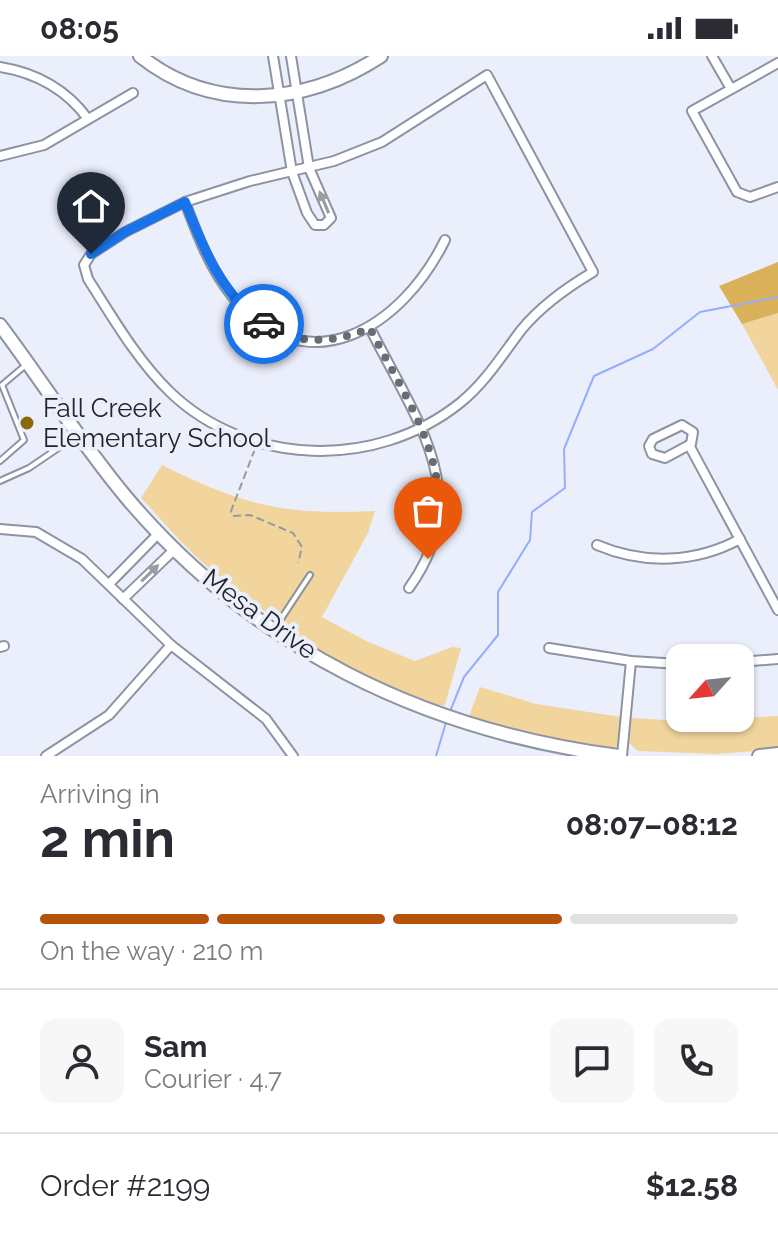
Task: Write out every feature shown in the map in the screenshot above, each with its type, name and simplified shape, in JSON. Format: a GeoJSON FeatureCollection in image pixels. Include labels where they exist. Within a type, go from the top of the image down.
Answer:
{"type":"FeatureCollection","features":[{"type":"Feature","properties":{"kind":"street"},"geometry":{"type":"LineString","coordinates":[[140,56],[184,83],[210,91],[280,96],[297,94],[350,75],[381,56]]}},
{"type":"Feature","properties":{"kind":"street"},"geometry":{"type":"LineString","coordinates":[[273,56],[292,172],[307,213],[315,225],[324,225],[331,218],[309,168],[291,56]]}},
{"type":"Feature","properties":{"kind":"street"},"geometry":{"type":"LineString","coordinates":[[712,56],[730,87]]}},
{"type":"Feature","properties":{"kind":"street"},"geometry":{"type":"LineString","coordinates":[[778,63],[730,87],[692,111],[732,186],[743,196],[756,196],[778,187]]}},
{"type":"Feature","properties":{"kind":"street"},"geometry":{"type":"LineString","coordinates":[[0,67],[18,70],[54,85],[88,119]]}},
{"type":"Feature","properties":{"kind":"street"},"geometry":{"type":"LineString","coordinates":[[487,75],[593,272],[544,306],[471,393],[419,428],[351,449],[306,451],[258,443],[202,417],[155,377],[88,279],[84,265],[91,254],[125,232],[185,202],[250,181],[309,168],[382,142],[487,75]]}},
{"type":"Feature","properties":{"kind":"street"},"geometry":{"type":"LineString","coordinates":[[0,156],[44,145],[133,93]]}},
{"type":"Feature","properties":{"kind":"street"},"geometry":{"type":"LineString","coordinates":[[185,202],[215,269],[231,296],[250,315],[294,338],[317,341],[339,339],[370,328],[407,299],[445,240]]}},
{"type":"Feature","properties":{"kind":"street","name":"Mesa Drive"},"geometry":{"type":"LineString","coordinates":[[0,325],[128,499],[208,578],[274,630],[401,702],[554,747],[621,756]]}},
{"type":"Feature","properties":{"kind":"street"},"geometry":{"type":"LineString","coordinates":[[370,328],[438,474],[441,510],[428,559],[409,588]]}},
{"type":"Feature","properties":{"kind":"street"},"geometry":{"type":"LineString","coordinates":[[689,445],[660,459],[649,449],[653,439],[682,425],[693,432],[689,445],[778,610]]}},
{"type":"Feature","properties":{"kind":"street"},"geometry":{"type":"LineString","coordinates":[[0,529],[36,532],[82,559],[171,645],[266,719],[293,756]]}},
{"type":"Feature","properties":{"kind":"street"},"geometry":{"type":"LineString","coordinates":[[109,584],[160,532]]}},
{"type":"Feature","properties":{"kind":"street"},"geometry":{"type":"LineString","coordinates":[[597,545],[613,551],[685,559],[710,554],[740,539]]}},
{"type":"Feature","properties":{"kind":"street"},"geometry":{"type":"LineString","coordinates":[[123,599],[176,548]]}},
{"type":"Feature","properties":{"kind":"street"},"geometry":{"type":"LineString","coordinates":[[46,756],[109,715],[171,645]]}},
{"type":"Feature","properties":{"kind":"street"},"geometry":{"type":"LineString","coordinates":[[549,648],[666,663]]}},
{"type":"Feature","properties":{"kind":"street"},"geometry":{"type":"LineString","coordinates":[[754,661],[778,659]]}},
{"type":"Feature","properties":{"kind":"street"},"geometry":{"type":"LineString","coordinates":[[621,756],[631,661]]}},
{"type":"Feature","properties":{"kind":"lane"},"geometry":{"type":"LineString","coordinates":[[0,461],[24,440],[2,385],[29,363]]}},
{"type":"Feature","properties":{"kind":"lane"},"geometry":{"type":"LineString","coordinates":[[0,481],[41,460],[78,435]]}},
{"type":"Feature","properties":{"kind":"lane"},"geometry":{"type":"LineString","coordinates":[[274,630],[310,575]]}},
{"type":"Feature","properties":{"kind":"path"},"geometry":{"type":"LineString","coordinates":[[258,443],[231,511],[233,516],[250,515],[293,533],[302,547],[298,563]]}},
{"type":"Feature","properties":{"kind":"shaded area"},"geometry":{"type":"Polygon","coordinates":[[[778,262],[778,313],[742,324],[719,286],[778,262]]]}},
{"type":"Feature","properties":{"kind":"shaded area"},"geometry":{"type":"Polygon","coordinates":[[[778,313],[778,390],[742,324],[778,313]]]}},
{"type":"Feature","properties":{"kind":"shaded area"},"geometry":{"type":"Polygon","coordinates":[[[162,465],[217,490],[265,505],[314,511],[375,511],[368,533],[322,617],[366,641],[415,661],[452,647],[461,648],[445,705],[421,702],[355,672],[282,624],[200,560],[141,498],[162,465]]]}},
{"type":"Feature","properties":{"kind":"shaded area"},"geometry":{"type":"Polygon","coordinates":[[[480,687],[536,704],[621,717],[619,744],[610,750],[569,744],[468,719],[480,687]]]}},
{"type":"Feature","properties":{"kind":"shaded area"},"geometry":{"type":"Polygon","coordinates":[[[778,716],[778,749],[717,754],[638,751],[629,743],[631,718],[666,720],[666,732],[754,732],[754,717],[778,716]]]}},
{"type":"Feature","properties":{"kind":"waterway"},"geometry":{"type":"LineString","coordinates":[[451,709],[464,677],[498,635],[498,592],[530,540],[532,512],[565,488],[564,449],[594,376],[653,349],[700,312],[778,297]]}},
{"type":"Feature","properties":{"kind":"waterway"},"geometry":{"type":"LineString","coordinates":[[436,756],[447,719]]}},
{"type":"Feature","properties":{"kind":"way so far"},"geometry":{"type":"LineString","coordinates":[[264,324],[294,338],[317,341],[339,339],[370,328],[431,451],[438,474],[441,494],[439,528],[428,559]]}},
{"type":"Feature","properties":{"kind":"place","name":"Fall Creek Elementary School"},"geometry":{"type":"Point","coordinates":[27,423]}},
{"type":"Feature","properties":{"kind":"route"},"geometry":{"type":"LineString","coordinates":[[91,254],[125,232],[185,202],[197,234],[231,296],[264,324]]}}]}
